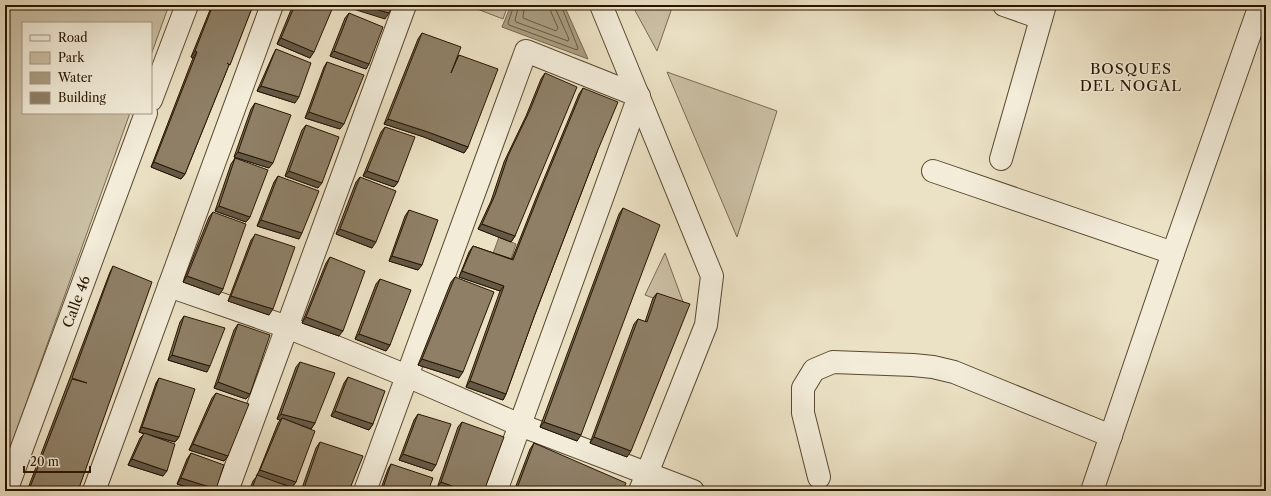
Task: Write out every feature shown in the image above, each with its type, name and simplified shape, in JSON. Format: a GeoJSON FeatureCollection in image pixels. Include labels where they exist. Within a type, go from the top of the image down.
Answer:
{"type":"FeatureCollection","features":[{"type":"Feature","properties":{"kind":"street"},"geometry":{"type":"LineString","coordinates":[[152,97],[187,5]]}},
{"type":"Feature","properties":{"kind":"street"},"geometry":{"type":"LineString","coordinates":[[94,491],[272,5]]}},
{"type":"Feature","properties":{"kind":"street"},"geometry":{"type":"LineString","coordinates":[[227,491],[405,5]]}},
{"type":"Feature","properties":{"kind":"street"},"geometry":{"type":"LineString","coordinates":[[601,5],[712,276],[706,325],[643,482]]}},
{"type":"Feature","properties":{"kind":"street"},"geometry":{"type":"LineString","coordinates":[[1001,159],[1043,11],[1004,5]]}},
{"type":"Feature","properties":{"kind":"street"},"geometry":{"type":"LineString","coordinates":[[1092,491],[1173,253],[1260,5]]}},
{"type":"Feature","properties":{"kind":"street"},"geometry":{"type":"LineString","coordinates":[[365,491],[526,51],[639,96]]}},
{"type":"Feature","properties":{"kind":"street"},"geometry":{"type":"LineString","coordinates":[[496,491],[639,96]]}},
{"type":"Feature","properties":{"kind":"street","name":"Calle 46"},"geometry":{"type":"LineString","coordinates":[[6,491],[146,114]]}},
{"type":"Feature","properties":{"kind":"street"},"geometry":{"type":"LineString","coordinates":[[933,171],[1173,253]]}},
{"type":"Feature","properties":{"kind":"street"},"geometry":{"type":"LineString","coordinates":[[169,286],[287,327],[407,376],[520,425],[643,482],[693,491]]}},
{"type":"Feature","properties":{"kind":"street"},"geometry":{"type":"LineString","coordinates":[[819,477],[803,413],[803,388],[814,370],[833,362],[913,365],[933,367],[954,372],[1111,436]]}},
{"type":"Feature","properties":{"kind":"green space"},"geometry":{"type":"Polygon","coordinates":[[[5,5],[169,5],[152,52],[152,22],[22,22],[22,114],[130,114],[5,462],[5,5]]]}},
{"type":"Feature","properties":{"kind":"green space"},"geometry":{"type":"Polygon","coordinates":[[[467,5],[508,5],[503,19],[467,5]]]}},
{"type":"Feature","properties":{"kind":"green space"},"geometry":{"type":"Polygon","coordinates":[[[632,5],[673,5],[657,51],[632,5]]]}},
{"type":"Feature","properties":{"kind":"green space"},"geometry":{"type":"Polygon","coordinates":[[[667,72],[777,111],[737,237],[667,72]]]}},
{"type":"Feature","properties":{"kind":"green space"},"geometry":{"type":"Polygon","coordinates":[[[665,253],[686,310],[645,295],[665,253]]]}},
{"type":"Feature","properties":{"kind":"water"},"geometry":{"type":"Polygon","coordinates":[[[511,5],[564,5],[588,59],[502,27],[511,5]]]}},
{"type":"Feature","properties":{"kind":"water"},"geometry":{"type":"Polygon","coordinates":[[[499,237],[516,244],[509,265],[491,259],[499,237]]]}},
{"type":"Feature","properties":{"kind":"building"},"geometry":{"type":"Polygon","coordinates":[[[213,5],[253,5],[252,7],[248,7],[252,8],[230,65],[227,63],[229,65],[185,174],[154,162],[197,52],[195,51],[213,5]]]}},
{"type":"Feature","properties":{"kind":"building"},"geometry":{"type":"Polygon","coordinates":[[[295,5],[327,5],[333,7],[314,52],[281,38],[295,5]]]}},
{"type":"Feature","properties":{"kind":"building"},"geometry":{"type":"Polygon","coordinates":[[[361,5],[393,5],[389,13],[361,5]]]}},
{"type":"Feature","properties":{"kind":"building"},"geometry":{"type":"Polygon","coordinates":[[[349,13],[383,27],[369,64],[334,51],[349,13]]]}},
{"type":"Feature","properties":{"kind":"building"},"geometry":{"type":"Polygon","coordinates":[[[422,33],[461,47],[451,73],[459,55],[498,69],[468,147],[388,119],[422,33]]]}},
{"type":"Feature","properties":{"kind":"building"},"geometry":{"type":"Polygon","coordinates":[[[276,49],[311,63],[299,97],[261,86],[276,49]]]}},
{"type":"Feature","properties":{"kind":"building"},"geometry":{"type":"Polygon","coordinates":[[[327,62],[364,75],[344,124],[309,112],[327,62]]]}},
{"type":"Feature","properties":{"kind":"building"},"geometry":{"type":"Polygon","coordinates":[[[545,73],[577,87],[515,236],[482,224],[495,195],[508,156],[530,110],[545,73]]]}},
{"type":"Feature","properties":{"kind":"building"},"geometry":{"type":"Polygon","coordinates":[[[583,88],[618,102],[597,152],[506,394],[470,381],[504,286],[462,271],[473,246],[513,260],[583,88]]]}},
{"type":"Feature","properties":{"kind":"building"},"geometry":{"type":"Polygon","coordinates":[[[255,103],[291,115],[273,163],[238,152],[255,103]]]}},
{"type":"Feature","properties":{"kind":"building"},"geometry":{"type":"Polygon","coordinates":[[[306,125],[339,137],[322,183],[289,171],[306,125]]]}},
{"type":"Feature","properties":{"kind":"building"},"geometry":{"type":"Polygon","coordinates":[[[385,127],[415,137],[398,182],[367,171],[385,127]]]}},
{"type":"Feature","properties":{"kind":"building"},"geometry":{"type":"Polygon","coordinates":[[[235,158],[268,170],[250,217],[219,206],[235,158]]]}},
{"type":"Feature","properties":{"kind":"building"},"geometry":{"type":"Polygon","coordinates":[[[278,176],[319,191],[302,233],[261,220],[278,176]]]}},
{"type":"Feature","properties":{"kind":"building"},"geometry":{"type":"Polygon","coordinates":[[[360,177],[396,191],[376,242],[340,229],[360,177]]]}},
{"type":"Feature","properties":{"kind":"building"},"geometry":{"type":"Polygon","coordinates":[[[623,208],[660,225],[581,435],[544,422],[623,208]]]}},
{"type":"Feature","properties":{"kind":"building"},"geometry":{"type":"Polygon","coordinates":[[[409,210],[438,220],[422,265],[392,256],[409,210]]]}},
{"type":"Feature","properties":{"kind":"building"},"geometry":{"type":"Polygon","coordinates":[[[213,212],[246,224],[223,289],[187,276],[213,212]]]}},
{"type":"Feature","properties":{"kind":"building"},"geometry":{"type":"Polygon","coordinates":[[[255,234],[295,247],[273,309],[231,296],[255,234]]]}},
{"type":"Feature","properties":{"kind":"building"},"geometry":{"type":"Polygon","coordinates":[[[330,257],[365,271],[343,331],[306,317],[330,257]]]}},
{"type":"Feature","properties":{"kind":"building"},"geometry":{"type":"Polygon","coordinates":[[[113,266],[152,282],[78,491],[31,491],[29,490],[72,379],[87,383],[72,378],[113,266]]]}},
{"type":"Feature","properties":{"kind":"building"},"geometry":{"type":"Polygon","coordinates":[[[455,277],[494,292],[463,372],[422,359],[455,277]]]}},
{"type":"Feature","properties":{"kind":"building"},"geometry":{"type":"Polygon","coordinates":[[[380,279],[411,290],[390,345],[359,334],[380,279]]]}},
{"type":"Feature","properties":{"kind":"building"},"geometry":{"type":"Polygon","coordinates":[[[657,293],[690,304],[631,451],[594,437],[638,319],[647,322],[657,293]]]}},
{"type":"Feature","properties":{"kind":"building"},"geometry":{"type":"Polygon","coordinates":[[[184,316],[225,328],[210,366],[172,355],[184,316]]]}},
{"type":"Feature","properties":{"kind":"building"},"geometry":{"type":"Polygon","coordinates":[[[238,324],[270,335],[250,394],[218,382],[238,324]]]}},
{"type":"Feature","properties":{"kind":"building"},"geometry":{"type":"Polygon","coordinates":[[[300,362],[335,373],[315,423],[281,414],[300,362]]]}},
{"type":"Feature","properties":{"kind":"building"},"geometry":{"type":"Polygon","coordinates":[[[348,377],[385,391],[373,424],[335,411],[348,377]]]}},
{"type":"Feature","properties":{"kind":"building"},"geometry":{"type":"Polygon","coordinates":[[[159,378],[195,389],[179,437],[142,427],[159,378]]]}},
{"type":"Feature","properties":{"kind":"building"},"geometry":{"type":"Polygon","coordinates":[[[216,393],[249,404],[228,456],[193,444],[216,393]]]}},
{"type":"Feature","properties":{"kind":"building"},"geometry":{"type":"Polygon","coordinates":[[[418,414],[451,424],[436,465],[403,454],[418,414]]]}},
{"type":"Feature","properties":{"kind":"building"},"geometry":{"type":"Polygon","coordinates":[[[282,418],[315,431],[296,482],[260,470],[282,418]]]}},
{"type":"Feature","properties":{"kind":"building"},"geometry":{"type":"Polygon","coordinates":[[[462,422],[504,437],[484,491],[466,491],[441,482],[462,422]]]}},
{"type":"Feature","properties":{"kind":"building"},"geometry":{"type":"Polygon","coordinates":[[[144,433],[175,444],[167,471],[132,459],[144,433]]]}},
{"type":"Feature","properties":{"kind":"building"},"geometry":{"type":"Polygon","coordinates":[[[320,442],[363,456],[349,491],[303,491],[320,442]]]}},
{"type":"Feature","properties":{"kind":"building"},"geometry":{"type":"Polygon","coordinates":[[[534,443],[626,483],[623,491],[516,491],[534,443]]]}},
{"type":"Feature","properties":{"kind":"building"},"geometry":{"type":"Polygon","coordinates":[[[191,453],[224,465],[216,489],[181,478],[191,453]]]}},
{"type":"Feature","properties":{"kind":"building"},"geometry":{"type":"Polygon","coordinates":[[[391,464],[433,478],[428,491],[382,491],[391,464]]]}},
{"type":"Feature","properties":{"kind":"building"},"geometry":{"type":"Polygon","coordinates":[[[257,475],[293,488],[292,491],[251,491],[257,475]]]}},
{"type":"Feature","properties":{"kind":"district","name":"BOSQUES DEL NOGAL"},"geometry":{"type":"Point","coordinates":[1131,78]}}]}
